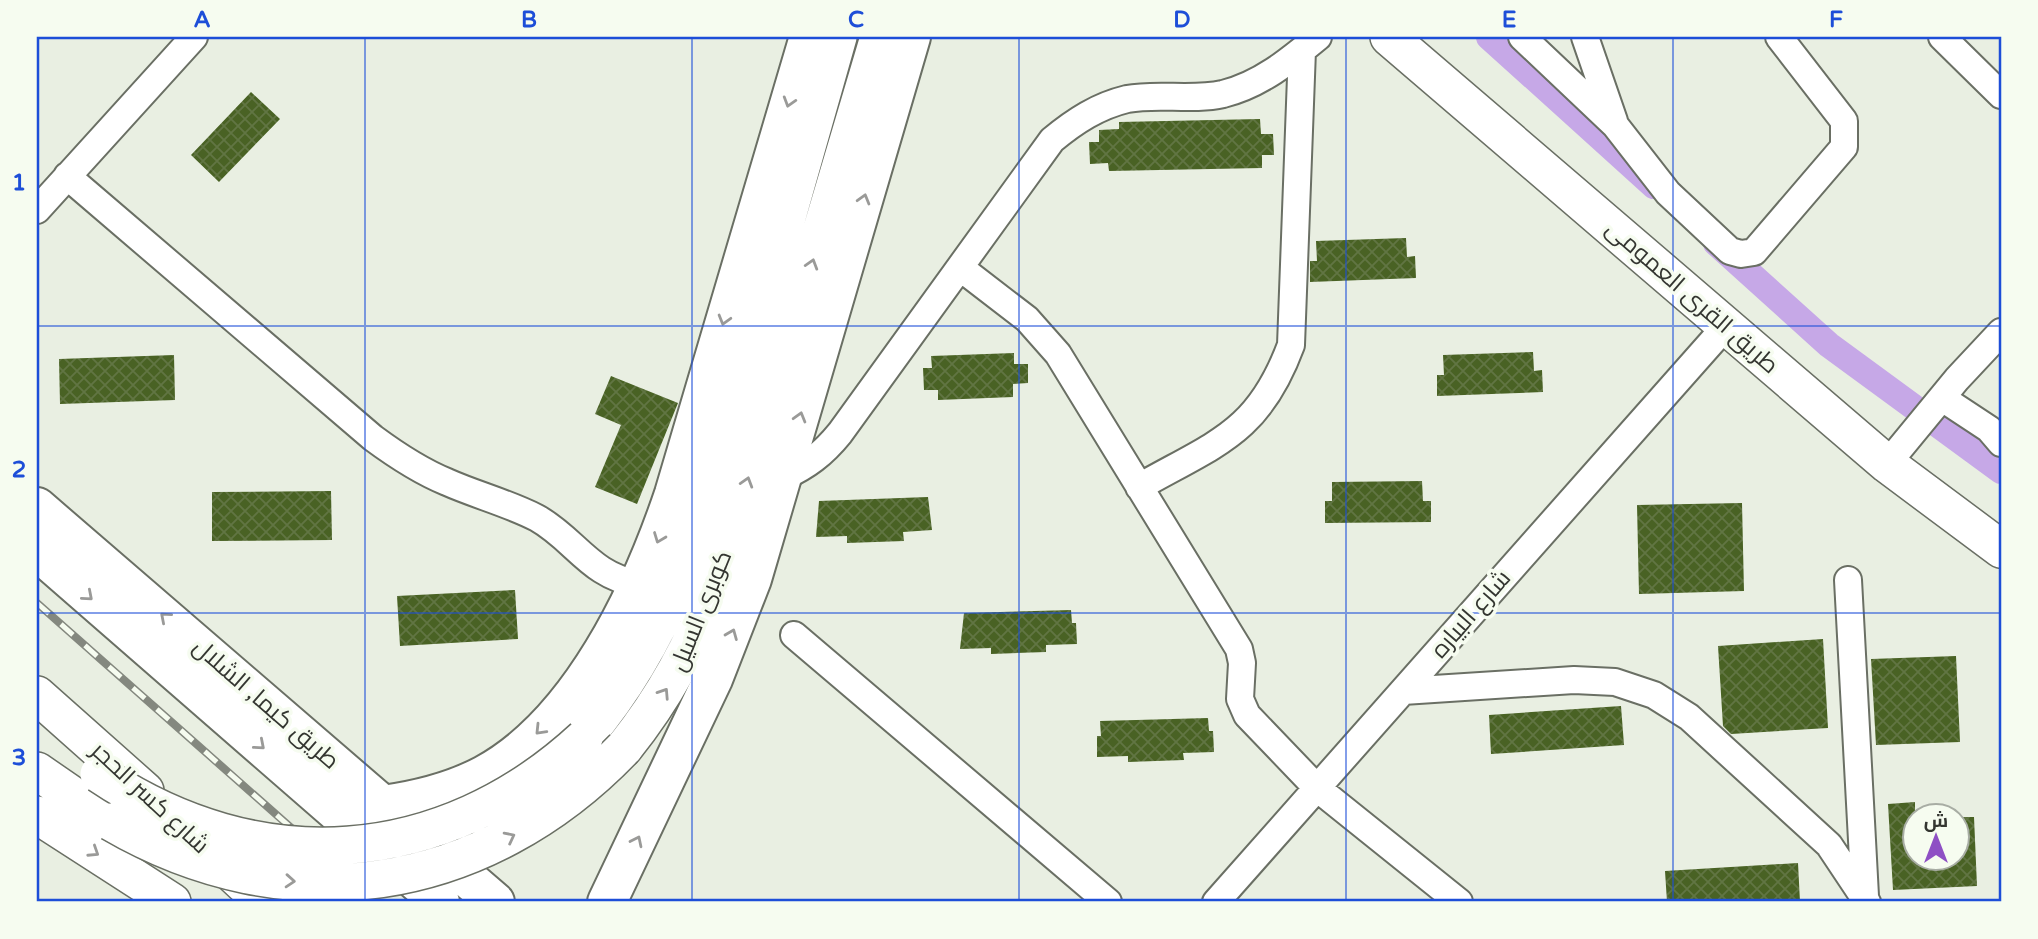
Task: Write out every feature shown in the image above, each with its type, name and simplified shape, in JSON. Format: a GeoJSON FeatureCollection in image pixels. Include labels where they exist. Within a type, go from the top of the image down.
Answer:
{"type":"FeatureCollection","features":[{"type":"Feature","properties":{"kind":"highway"},"geometry":{"type":"LineString","coordinates":[[383,805],[437,795],[462,786],[487,773],[520,749],[559,710],[585,677],[639,584],[674,494],[809,37]]}},
{"type":"Feature","properties":{"kind":"highway"},"geometry":{"type":"LineString","coordinates":[[607,902],[729,642],[765,541],[911,37]]}},
{"type":"Feature","properties":{"kind":"highway","name":"طريق كيما, الشلال"},"geometry":{"type":"LineString","coordinates":[[37,507],[495,902]]}},
{"type":"Feature","properties":{"kind":"highway","name":"طريق كيما, الشلال"},"geometry":{"type":"LineString","coordinates":[[37,551],[440,902]]}},
{"type":"Feature","properties":{"kind":"street"},"geometry":{"type":"LineString","coordinates":[[37,210],[194,37]]}},
{"type":"Feature","properties":{"kind":"street","name":"كوبرى السيل"},"geometry":{"type":"LineString","coordinates":[[37,729],[128,793],[192,824],[260,842],[330,847],[400,839],[468,817],[529,783],[583,738],[607,710],[648,649],[697,535],[838,37]]}},
{"type":"Feature","properties":{"kind":"street","name":"كوبرى السيل"},"geometry":{"type":"LineString","coordinates":[[37,771],[111,822],[152,846],[184,859],[250,877],[318,883],[387,878],[454,861],[517,833],[574,795],[624,748],[647,719],[686,657],[717,583],[879,37]]}},
{"type":"Feature","properties":{"kind":"street","name":"طريق القرى العمومى"},"geometry":{"type":"LineString","coordinates":[[1389,37],[1726,326],[2001,549]]}},
{"type":"Feature","properties":{"kind":"street"},"geometry":{"type":"LineString","coordinates":[[1522,37],[1615,125],[1668,193],[1730,251],[1741,254],[1754,252],[1844,147],[1846,138],[1844,121],[1779,37]]}},
{"type":"Feature","properties":{"kind":"street"},"geometry":{"type":"LineString","coordinates":[[1585,37],[1615,125]]}},
{"type":"Feature","properties":{"kind":"street"},"geometry":{"type":"LineString","coordinates":[[1941,37],[2001,95]]}},
{"type":"Feature","properties":{"kind":"street"},"geometry":{"type":"LineString","coordinates":[[783,477],[806,466],[825,452],[962,269],[1052,140],[1075,121],[1100,108],[1129,99],[1197,97],[1245,87],[1267,76],[1310,43]]}},
{"type":"Feature","properties":{"kind":"street"},"geometry":{"type":"LineString","coordinates":[[1139,487],[1240,430],[1262,405],[1280,376],[1291,345],[1310,43]]}},
{"type":"Feature","properties":{"kind":"street"},"geometry":{"type":"LineString","coordinates":[[67,176],[373,438],[405,460],[444,481],[538,519],[596,568],[609,576],[639,584]]}},
{"type":"Feature","properties":{"kind":"street"},"geometry":{"type":"LineString","coordinates":[[962,269],[1027,319],[1058,354],[1238,649],[1242,663],[1240,699],[1247,715],[1317,788],[1459,902]]}},
{"type":"Feature","properties":{"kind":"street","name":"شارع البياره"},"geometry":{"type":"LineString","coordinates":[[1216,902],[1726,326]]}},
{"type":"Feature","properties":{"kind":"street"},"geometry":{"type":"LineString","coordinates":[[1892,458],[2001,332]]}},
{"type":"Feature","properties":{"kind":"street"},"geometry":{"type":"LineString","coordinates":[[1939,402],[1989,429],[2001,443]]}},
{"type":"Feature","properties":{"kind":"street"},"geometry":{"type":"LineString","coordinates":[[1848,580],[1866,900]]}},
{"type":"Feature","properties":{"kind":"street"},"geometry":{"type":"LineString","coordinates":[[794,635],[1108,902]]}},
{"type":"Feature","properties":{"kind":"street"},"geometry":{"type":"LineString","coordinates":[[1403,691],[1574,680],[1615,682],[1654,695],[1689,717],[1829,845],[1866,900]]}},
{"type":"Feature","properties":{"kind":"street","name":"شارع كسر الحجر"},"geometry":{"type":"LineString","coordinates":[[37,695],[263,902]]}},
{"type":"Feature","properties":{"kind":"street"},"geometry":{"type":"LineString","coordinates":[[37,815],[172,902]]}},
{"type":"Feature","properties":{"kind":"building"},"geometry":{"type":"Polygon","coordinates":[[[251,92],[280,119],[219,182],[191,155],[251,92]]]}},
{"type":"Feature","properties":{"kind":"building"},"geometry":{"type":"Polygon","coordinates":[[[1260,119],[1261,134],[1273,134],[1274,155],[1262,155],[1262,168],[1109,171],[1108,163],[1090,164],[1089,142],[1099,142],[1099,130],[1119,129],[1119,122],[1260,119]]]}},
{"type":"Feature","properties":{"kind":"building"},"geometry":{"type":"Polygon","coordinates":[[[1406,238],[1407,257],[1415,256],[1416,278],[1310,282],[1310,261],[1317,261],[1316,241],[1406,238]]]}},
{"type":"Feature","properties":{"kind":"building"},"geometry":{"type":"Polygon","coordinates":[[[1533,352],[1534,371],[1542,370],[1543,392],[1437,396],[1437,375],[1444,375],[1443,355],[1533,352]]]}},
{"type":"Feature","properties":{"kind":"building"},"geometry":{"type":"Polygon","coordinates":[[[1014,353],[1014,364],[1028,364],[1028,383],[1013,384],[1013,397],[938,400],[938,390],[924,390],[923,368],[932,368],[931,356],[1014,353]]]}},
{"type":"Feature","properties":{"kind":"building"},"geometry":{"type":"Polygon","coordinates":[[[174,355],[175,400],[60,404],[59,359],[174,355]]]}},
{"type":"Feature","properties":{"kind":"building"},"geometry":{"type":"Polygon","coordinates":[[[611,376],[678,403],[637,504],[595,487],[621,425],[595,414],[611,376]]]}},
{"type":"Feature","properties":{"kind":"building"},"geometry":{"type":"Polygon","coordinates":[[[1422,481],[1423,501],[1431,501],[1431,522],[1325,523],[1325,501],[1332,501],[1332,482],[1422,481]]]}},
{"type":"Feature","properties":{"kind":"building"},"geometry":{"type":"Polygon","coordinates":[[[331,491],[332,540],[212,541],[212,492],[331,491]]]}},
{"type":"Feature","properties":{"kind":"building"},"geometry":{"type":"Polygon","coordinates":[[[928,497],[932,530],[903,532],[904,541],[847,543],[847,536],[816,537],[819,501],[928,497]]]}},
{"type":"Feature","properties":{"kind":"building"},"geometry":{"type":"Polygon","coordinates":[[[1742,503],[1744,591],[1639,594],[1637,505],[1742,503]]]}},
{"type":"Feature","properties":{"kind":"building"},"geometry":{"type":"Polygon","coordinates":[[[515,590],[518,639],[400,646],[397,596],[515,590]]]}},
{"type":"Feature","properties":{"kind":"building"},"geometry":{"type":"Polygon","coordinates":[[[1071,610],[1072,623],[1076,623],[1077,644],[1046,645],[1046,652],[991,654],[991,648],[960,649],[964,613],[1071,610]]]}},
{"type":"Feature","properties":{"kind":"building"},"geometry":{"type":"Polygon","coordinates":[[[1823,639],[1828,728],[1731,734],[1723,726],[1718,646],[1823,639]]]}},
{"type":"Feature","properties":{"kind":"building"},"geometry":{"type":"Polygon","coordinates":[[[1956,656],[1960,742],[1876,745],[1871,659],[1956,656]]]}},
{"type":"Feature","properties":{"kind":"building"},"geometry":{"type":"Polygon","coordinates":[[[1621,706],[1624,745],[1491,754],[1489,715],[1621,706]]]}},
{"type":"Feature","properties":{"kind":"building"},"geometry":{"type":"Polygon","coordinates":[[[1208,718],[1209,731],[1213,731],[1214,752],[1183,753],[1184,760],[1128,762],[1128,756],[1097,757],[1097,736],[1101,736],[1100,721],[1208,718]]]}},
{"type":"Feature","properties":{"kind":"building"},"geometry":{"type":"Polygon","coordinates":[[[1902,803],[1902,872],[1972,872],[1974,817],[1977,886],[1893,890],[1888,804],[1902,803]]]}},
{"type":"Feature","properties":{"kind":"building"},"geometry":{"type":"Polygon","coordinates":[[[1798,863],[1800,902],[1667,902],[1665,871],[1798,863]]]}},
{"type":"Feature","properties":{"kind":"waterway"},"geometry":{"type":"LineString","coordinates":[[1489,37],[1654,186]]}},
{"type":"Feature","properties":{"kind":"waterway"},"geometry":{"type":"LineString","coordinates":[[1716,243],[1829,345],[2001,471]]}},
{"type":"Feature","properties":{"kind":"railway"},"geometry":{"type":"LineString","coordinates":[[37,603],[375,902]]}}]}
